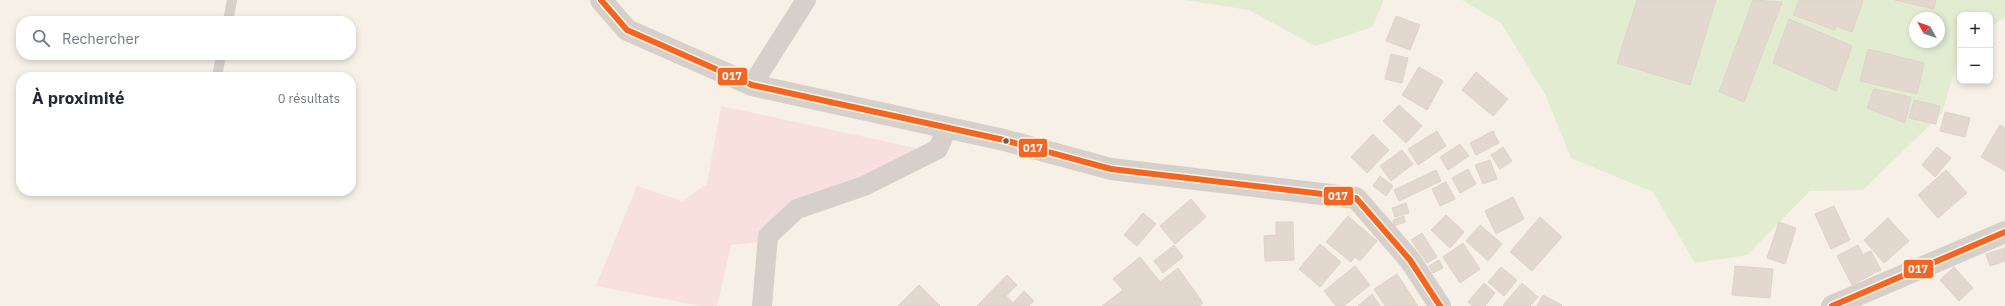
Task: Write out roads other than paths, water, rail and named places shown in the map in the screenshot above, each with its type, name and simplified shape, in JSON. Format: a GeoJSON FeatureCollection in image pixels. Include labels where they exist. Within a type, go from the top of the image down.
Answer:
{"type":"FeatureCollection","features":[{"type":"Feature","properties":{"kind":"street"},"geometry":{"type":"LineString","coordinates":[[601,0],[627,30],[752,85],[1004,140],[1111,169],[1356,198],[1410,260],[1440,306]]}},
{"type":"Feature","properties":{"kind":"street"},"geometry":{"type":"LineString","coordinates":[[752,85],[806,0]]}},
{"type":"Feature","properties":{"kind":"street"},"geometry":{"type":"LineString","coordinates":[[762,306],[768,236],[797,209],[864,186],[938,149],[946,128]]}},
{"type":"Feature","properties":{"kind":"street"},"geometry":{"type":"LineString","coordinates":[[1832,306],[1872,298],[2005,232]]}},
{"type":"Feature","properties":{"kind":"lane"},"geometry":{"type":"LineString","coordinates":[[229,16],[232,0]]}},
{"type":"Feature","properties":{"kind":"lane"},"geometry":{"type":"LineString","coordinates":[[218,72],[220,60]]}}]}
